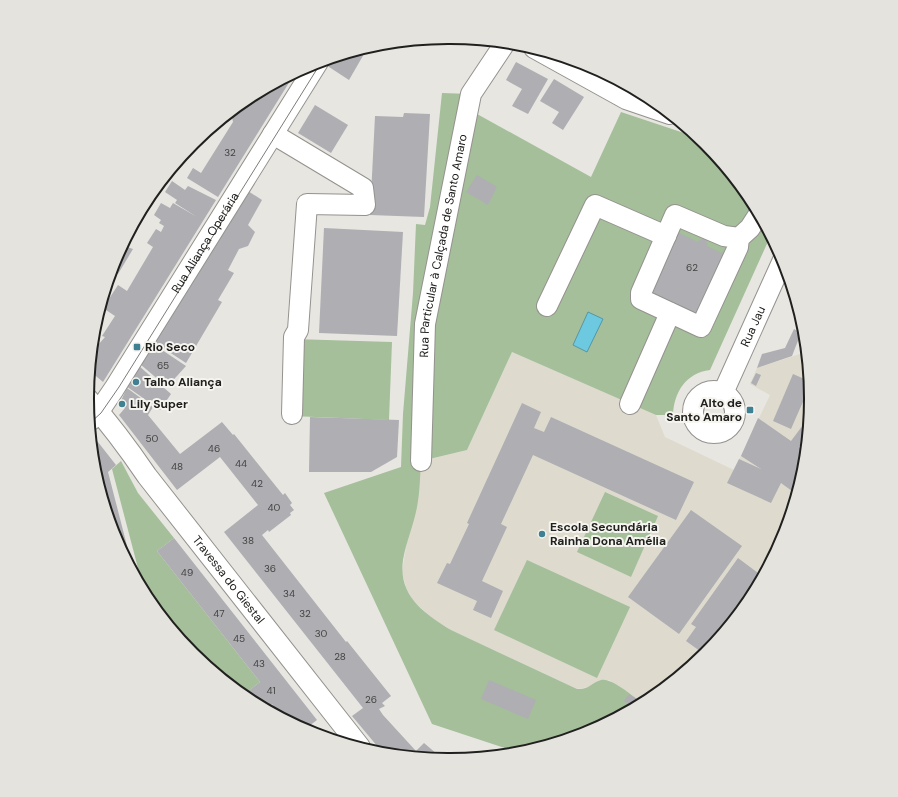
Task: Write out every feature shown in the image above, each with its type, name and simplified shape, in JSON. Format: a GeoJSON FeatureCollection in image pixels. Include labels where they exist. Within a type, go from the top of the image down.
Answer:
{"type":"FeatureCollection","features":[{"type":"Feature","properties":{"kind":"street","name":"Rua Particular à Calçada de Santo Amaro"},"geometry":{"type":"LineString","coordinates":[[421,461],[425,324],[471,94],[502,48]]}},
{"type":"Feature","properties":{"kind":"street"},"geometry":{"type":"LineString","coordinates":[[558,62],[626,99],[651,108]]}},
{"type":"Feature","properties":{"kind":"street","name":"Rua Aliança Operária"},"geometry":{"type":"LineString","coordinates":[[94,407],[123,376],[312,71]]}},
{"type":"Feature","properties":{"kind":"street"},"geometry":{"type":"LineString","coordinates":[[273,134],[363,188],[365,205],[307,204],[298,330],[294,337],[292,414]]}},
{"type":"Feature","properties":{"kind":"street"},"geometry":{"type":"LineString","coordinates":[[547,306],[595,205],[666,236]]}},
{"type":"Feature","properties":{"kind":"street"},"geometry":{"type":"LineString","coordinates":[[738,238],[738,247],[701,327],[640,299],[641,293],[675,215],[724,236],[738,238],[750,228],[755,220]]}},
{"type":"Feature","properties":{"kind":"street","name":"Rua Jau"},"geometry":{"type":"LineString","coordinates":[[723,393],[779,269]]}},
{"type":"Feature","properties":{"kind":"street"},"geometry":{"type":"LineString","coordinates":[[630,404],[670,313]]}},
{"type":"Feature","properties":{"kind":"street","name":"Travessa do Giestal"},"geometry":{"type":"LineString","coordinates":[[95,413],[125,444],[147,476],[355,740]]}},
{"type":"Feature","properties":{"kind":"shaded area","name":"Escola Secundária Rainha Dona Amélia"},"geometry":{"type":"Polygon","coordinates":[[[512,352],[656,415],[665,437],[734,470],[770,395],[750,384],[757,368],[800,354],[804,398],[803,422],[797,468],[785,512],[777,534],[756,576],[744,595],[716,632],[683,665],[665,680],[637,699],[609,680],[601,680],[589,687],[577,689],[451,630],[432,618],[414,602],[407,590],[402,573],[421,461],[467,450],[512,352]]]}},
{"type":"Feature","properties":{"kind":"green space"},"geometry":{"type":"Polygon","coordinates":[[[442,93],[471,94],[468,109],[591,177],[621,112],[684,133],[716,165],[730,183],[756,221],[767,243],[710,370],[694,375],[683,385],[676,399],[673,415],[656,415],[512,352],[467,450],[421,461],[417,507],[403,560],[405,584],[415,602],[431,617],[451,630],[577,689],[587,687],[601,680],[605,680],[616,684],[637,699],[626,706],[585,726],[541,741],[505,748],[432,724],[324,493],[401,467],[403,414],[413,293],[416,224],[425,225],[430,207],[442,93]]]}},
{"type":"Feature","properties":{"kind":"green space"},"geometry":{"type":"Polygon","coordinates":[[[293,339],[392,342],[389,420],[291,416],[293,339]]]}},
{"type":"Feature","properties":{"kind":"green space"},"geometry":{"type":"Polygon","coordinates":[[[121,461],[138,493],[174,538],[157,551],[260,682],[249,691],[215,665],[182,632],[154,595],[142,576],[138,569],[112,469],[121,461]]]}},
{"type":"Feature","properties":{"kind":"green space"},"geometry":{"type":"Polygon","coordinates":[[[605,492],[658,516],[631,577],[577,552],[605,492]]]}},
{"type":"Feature","properties":{"kind":"green space"},"geometry":{"type":"Polygon","coordinates":[[[527,560],[630,607],[597,678],[494,630],[527,560]]]}},
{"type":"Feature","properties":{"kind":"water"},"geometry":{"type":"Polygon","coordinates":[[[588,312],[603,319],[587,352],[573,345],[588,312]]]}},
{"type":"Feature","properties":{"kind":"building"},"geometry":{"type":"Polygon","coordinates":[[[364,55],[349,80],[327,66],[364,55]]]}},
{"type":"Feature","properties":{"kind":"building"},"geometry":{"type":"Polygon","coordinates":[[[516,62],[548,79],[528,114],[512,106],[522,89],[506,80],[516,62]]]}},
{"type":"Feature","properties":{"kind":"building"},"geometry":{"type":"Polygon","coordinates":[[[554,79],[584,97],[563,130],[552,123],[559,112],[540,101],[554,79]]]}},
{"type":"Feature","properties":{"kind":"building"},"geometry":{"type":"Polygon","coordinates":[[[289,82],[218,197],[187,178],[193,168],[201,173],[233,122],[233,117],[272,91],[289,82]]]}},
{"type":"Feature","properties":{"kind":"building"},"geometry":{"type":"Polygon","coordinates":[[[315,105],[348,125],[331,153],[298,133],[315,105]]]}},
{"type":"Feature","properties":{"kind":"building"},"geometry":{"type":"Polygon","coordinates":[[[404,113],[430,114],[424,217],[370,215],[375,116],[403,117],[404,113]]]}},
{"type":"Feature","properties":{"kind":"building"},"geometry":{"type":"Polygon","coordinates":[[[477,175],[497,187],[488,205],[466,192],[477,175]]]}},
{"type":"Feature","properties":{"kind":"building"},"geometry":{"type":"Polygon","coordinates":[[[172,181],[185,190],[188,186],[216,200],[103,382],[95,375],[99,344],[105,337],[102,336],[115,316],[106,310],[109,298],[118,285],[127,291],[153,247],[147,243],[156,229],[161,232],[164,226],[159,223],[161,220],[154,215],[161,203],[170,208],[173,203],[197,217],[175,203],[177,200],[165,192],[172,181]]]}},
{"type":"Feature","properties":{"kind":"building"},"geometry":{"type":"Polygon","coordinates":[[[248,191],[262,200],[248,225],[255,232],[248,246],[239,249],[228,270],[234,273],[218,300],[222,302],[186,363],[154,342],[248,191]]]}},
{"type":"Feature","properties":{"kind":"building"},"geometry":{"type":"Polygon","coordinates":[[[324,228],[403,232],[397,336],[319,333],[324,228]]]}},
{"type":"Feature","properties":{"kind":"building"},"geometry":{"type":"Polygon","coordinates":[[[677,232],[698,242],[701,240],[705,232],[710,234],[706,243],[708,244],[707,246],[728,256],[698,321],[647,298],[677,232]]]}},
{"type":"Feature","properties":{"kind":"building"},"geometry":{"type":"Polygon","coordinates":[[[128,247],[133,249],[118,274],[121,263],[128,247]]]}},
{"type":"Feature","properties":{"kind":"building"},"geometry":{"type":"Polygon","coordinates":[[[794,329],[797,331],[798,340],[792,356],[757,368],[762,354],[785,348],[794,329]]]}},
{"type":"Feature","properties":{"kind":"building"},"geometry":{"type":"Polygon","coordinates":[[[153,344],[186,366],[167,387],[140,364],[153,344]]]}},
{"type":"Feature","properties":{"kind":"building"},"geometry":{"type":"Polygon","coordinates":[[[139,366],[171,394],[160,410],[126,386],[139,366]]]}},
{"type":"Feature","properties":{"kind":"building"},"geometry":{"type":"Polygon","coordinates":[[[756,373],[761,375],[756,386],[751,383],[756,373]]]}},
{"type":"Feature","properties":{"kind":"building"},"geometry":{"type":"Polygon","coordinates":[[[793,374],[803,378],[804,400],[791,429],[773,421],[793,374]]]}},
{"type":"Feature","properties":{"kind":"building"},"geometry":{"type":"Polygon","coordinates":[[[127,388],[153,407],[148,415],[180,454],[222,422],[233,435],[234,434],[283,495],[285,493],[292,503],[290,505],[294,510],[290,513],[291,515],[269,532],[268,530],[262,535],[346,642],[347,641],[391,696],[382,703],[385,706],[379,709],[383,715],[416,751],[424,743],[435,752],[426,752],[403,750],[376,745],[352,716],[363,708],[224,532],[258,505],[220,457],[177,490],[119,415],[125,408],[119,405],[127,388]]]}},
{"type":"Feature","properties":{"kind":"building"},"geometry":{"type":"Polygon","coordinates":[[[522,403],[541,412],[534,428],[544,432],[551,417],[694,482],[676,520],[533,455],[501,524],[507,527],[482,581],[503,591],[491,618],[473,610],[477,601],[437,583],[447,563],[450,564],[469,524],[467,523],[522,403]]]}},
{"type":"Feature","properties":{"kind":"building"},"geometry":{"type":"Polygon","coordinates":[[[310,417],[399,420],[397,457],[371,472],[309,472],[310,417]]]}},
{"type":"Feature","properties":{"kind":"building"},"geometry":{"type":"Polygon","coordinates":[[[758,418],[791,441],[803,426],[797,468],[791,490],[781,483],[771,503],[727,483],[739,459],[761,469],[741,456],[758,418]]]}},
{"type":"Feature","properties":{"kind":"building"},"geometry":{"type":"Polygon","coordinates":[[[98,442],[116,465],[108,472],[127,548],[113,512],[101,468],[98,442]]]}},
{"type":"Feature","properties":{"kind":"building"},"geometry":{"type":"Polygon","coordinates":[[[691,510],[742,546],[679,634],[628,597],[691,510]]]}},
{"type":"Feature","properties":{"kind":"building"},"geometry":{"type":"Polygon","coordinates":[[[174,538],[317,720],[311,725],[274,707],[272,704],[271,705],[249,691],[260,682],[157,551],[174,538]]]}},
{"type":"Feature","properties":{"kind":"building"},"geometry":{"type":"Polygon","coordinates":[[[738,558],[758,573],[730,614],[699,650],[686,641],[696,627],[691,624],[738,558]]]}},
{"type":"Feature","properties":{"kind":"building"},"geometry":{"type":"Polygon","coordinates":[[[489,680],[536,700],[528,719],[481,699],[489,680]]]}},
{"type":"Feature","properties":{"kind":"building"},"geometry":{"type":"Polygon","coordinates":[[[629,694],[637,699],[629,704],[624,701],[629,694]]]}},
{"type":"Feature","properties":{"kind":"tram line"},"geometry":{"type":"LineString","coordinates":[[95,419],[101,413],[119,387],[317,70]]}},
{"type":"Feature","properties":{"kind":"place","name":"Rio Seco"},"geometry":{"type":"Point","coordinates":[137,347]}},
{"type":"Feature","properties":{"kind":"place","name":"Talho Aliança"},"geometry":{"type":"Point","coordinates":[136,382]}},
{"type":"Feature","properties":{"kind":"place","name":"Lily Super"},"geometry":{"type":"Point","coordinates":[122,404]}},
{"type":"Feature","properties":{"kind":"place","name":"Alto de Santo Amaro"},"geometry":{"type":"Point","coordinates":[750,410]}},
{"type":"Feature","properties":{"kind":"place","name":"Escola Secundária Rainha Dona Amélia"},"geometry":{"type":"Point","coordinates":[542,534]}}]}
